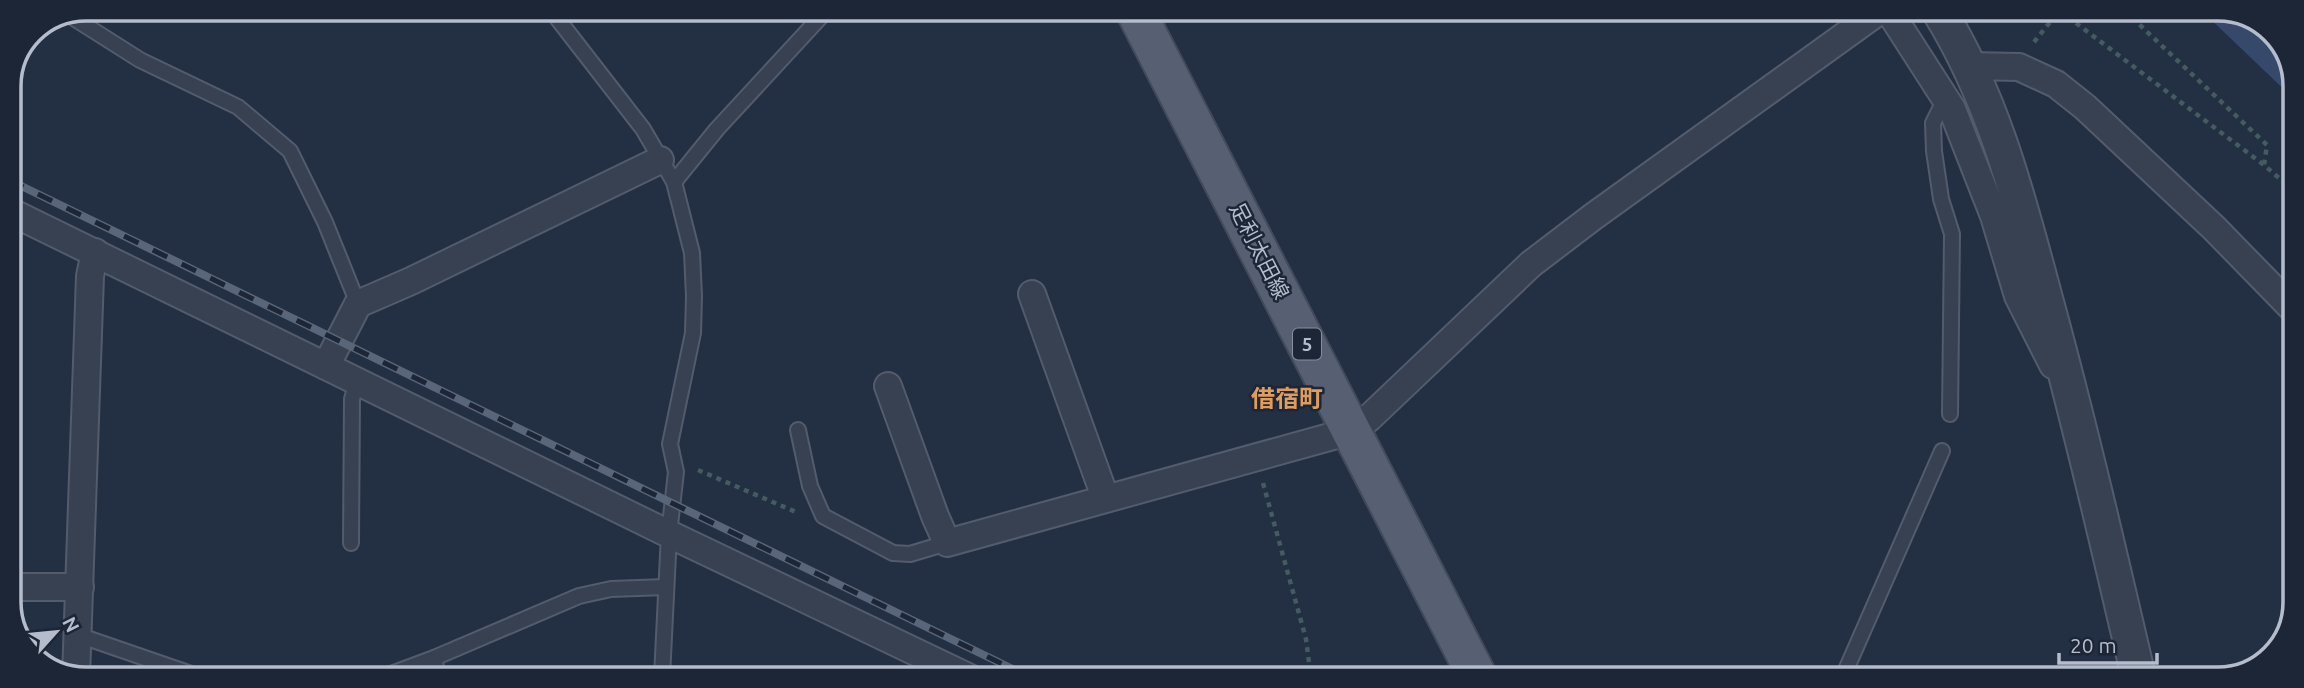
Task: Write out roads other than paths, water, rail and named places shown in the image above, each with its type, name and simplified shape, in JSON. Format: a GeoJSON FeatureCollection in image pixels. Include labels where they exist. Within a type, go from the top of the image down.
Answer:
{"type":"FeatureCollection","features":[{"type":"Feature","properties":{"kind":"main road","name":"足利太田線"},"geometry":{"type":"LineString","coordinates":[[1141,21],[1472,667]]}},
{"type":"Feature","properties":{"kind":"street"},"geometry":{"type":"LineString","coordinates":[[888,386],[947,543],[1105,497],[1256,459],[1351,431],[1369,418],[1531,264],[1866,21]]}},
{"type":"Feature","properties":{"kind":"street"},"geometry":{"type":"LineString","coordinates":[[1895,21],[1952,109],[1994,216],[2018,296],[2076,410]]}},
{"type":"Feature","properties":{"kind":"street"},"geometry":{"type":"LineString","coordinates":[[1944,21],[1969,66],[2004,152],[2076,410],[2136,667]]}},
{"type":"Feature","properties":{"kind":"street"},"geometry":{"type":"LineString","coordinates":[[1969,66],[2019,67],[2056,84],[2085,107],[2214,228],[2283,299]]}},
{"type":"Feature","properties":{"kind":"street"},"geometry":{"type":"LineString","coordinates":[[326,366],[358,304],[667,171]]}},
{"type":"Feature","properties":{"kind":"street"},"geometry":{"type":"LineString","coordinates":[[21,217],[947,667]]}},
{"type":"Feature","properties":{"kind":"street"},"geometry":{"type":"LineString","coordinates":[[77,666],[90,276],[95,252]]}},
{"type":"Feature","properties":{"kind":"street"},"geometry":{"type":"LineString","coordinates":[[1032,294],[1105,497]]}},
{"type":"Feature","properties":{"kind":"street"},"geometry":{"type":"LineString","coordinates":[[21,587],[80,587]]}},
{"type":"Feature","properties":{"kind":"lane"},"geometry":{"type":"LineString","coordinates":[[560,21],[643,130],[667,171],[692,253],[692,333],[670,444],[676,472],[669,534],[662,667]]}},
{"type":"Feature","properties":{"kind":"lane"},"geometry":{"type":"LineString","coordinates":[[667,171],[718,129],[817,21]]}},
{"type":"Feature","properties":{"kind":"lane"},"geometry":{"type":"LineString","coordinates":[[79,22],[140,60],[237,107],[290,151],[325,222],[358,304]]}},
{"type":"Feature","properties":{"kind":"lane"},"geometry":{"type":"LineString","coordinates":[[1945,99],[1933,123],[1941,199],[1952,234],[1950,414]]}},
{"type":"Feature","properties":{"kind":"lane"},"geometry":{"type":"LineString","coordinates":[[351,543],[352,399],[357,381]]}},
{"type":"Feature","properties":{"kind":"lane"},"geometry":{"type":"LineString","coordinates":[[798,430],[810,486],[823,516],[893,553],[910,554],[947,543]]}},
{"type":"Feature","properties":{"kind":"lane"},"geometry":{"type":"LineString","coordinates":[[1845,667],[1942,451]]}},
{"type":"Feature","properties":{"kind":"lane"},"geometry":{"type":"LineString","coordinates":[[410,667],[579,596],[611,589],[666,587]]}},
{"type":"Feature","properties":{"kind":"lane"},"geometry":{"type":"LineString","coordinates":[[78,635],[171,667]]}},
{"type":"Feature","properties":{"kind":"lane"},"geometry":{"type":"LineString","coordinates":[[434,658],[436,667]]}},
{"type":"Feature","properties":{"kind":"water"},"geometry":{"type":"Polygon","coordinates":[[[2212,21],[2235,23],[2264,40],[2278,61],[2283,89],[2212,21]]]}},
{"type":"Feature","properties":{"kind":"railway"},"geometry":{"type":"LineString","coordinates":[[21,186],[1008,667]]}},
{"type":"Feature","properties":{"kind":"district","name":"借宿町"},"geometry":{"type":"Point","coordinates":[1287,399]}}]}
